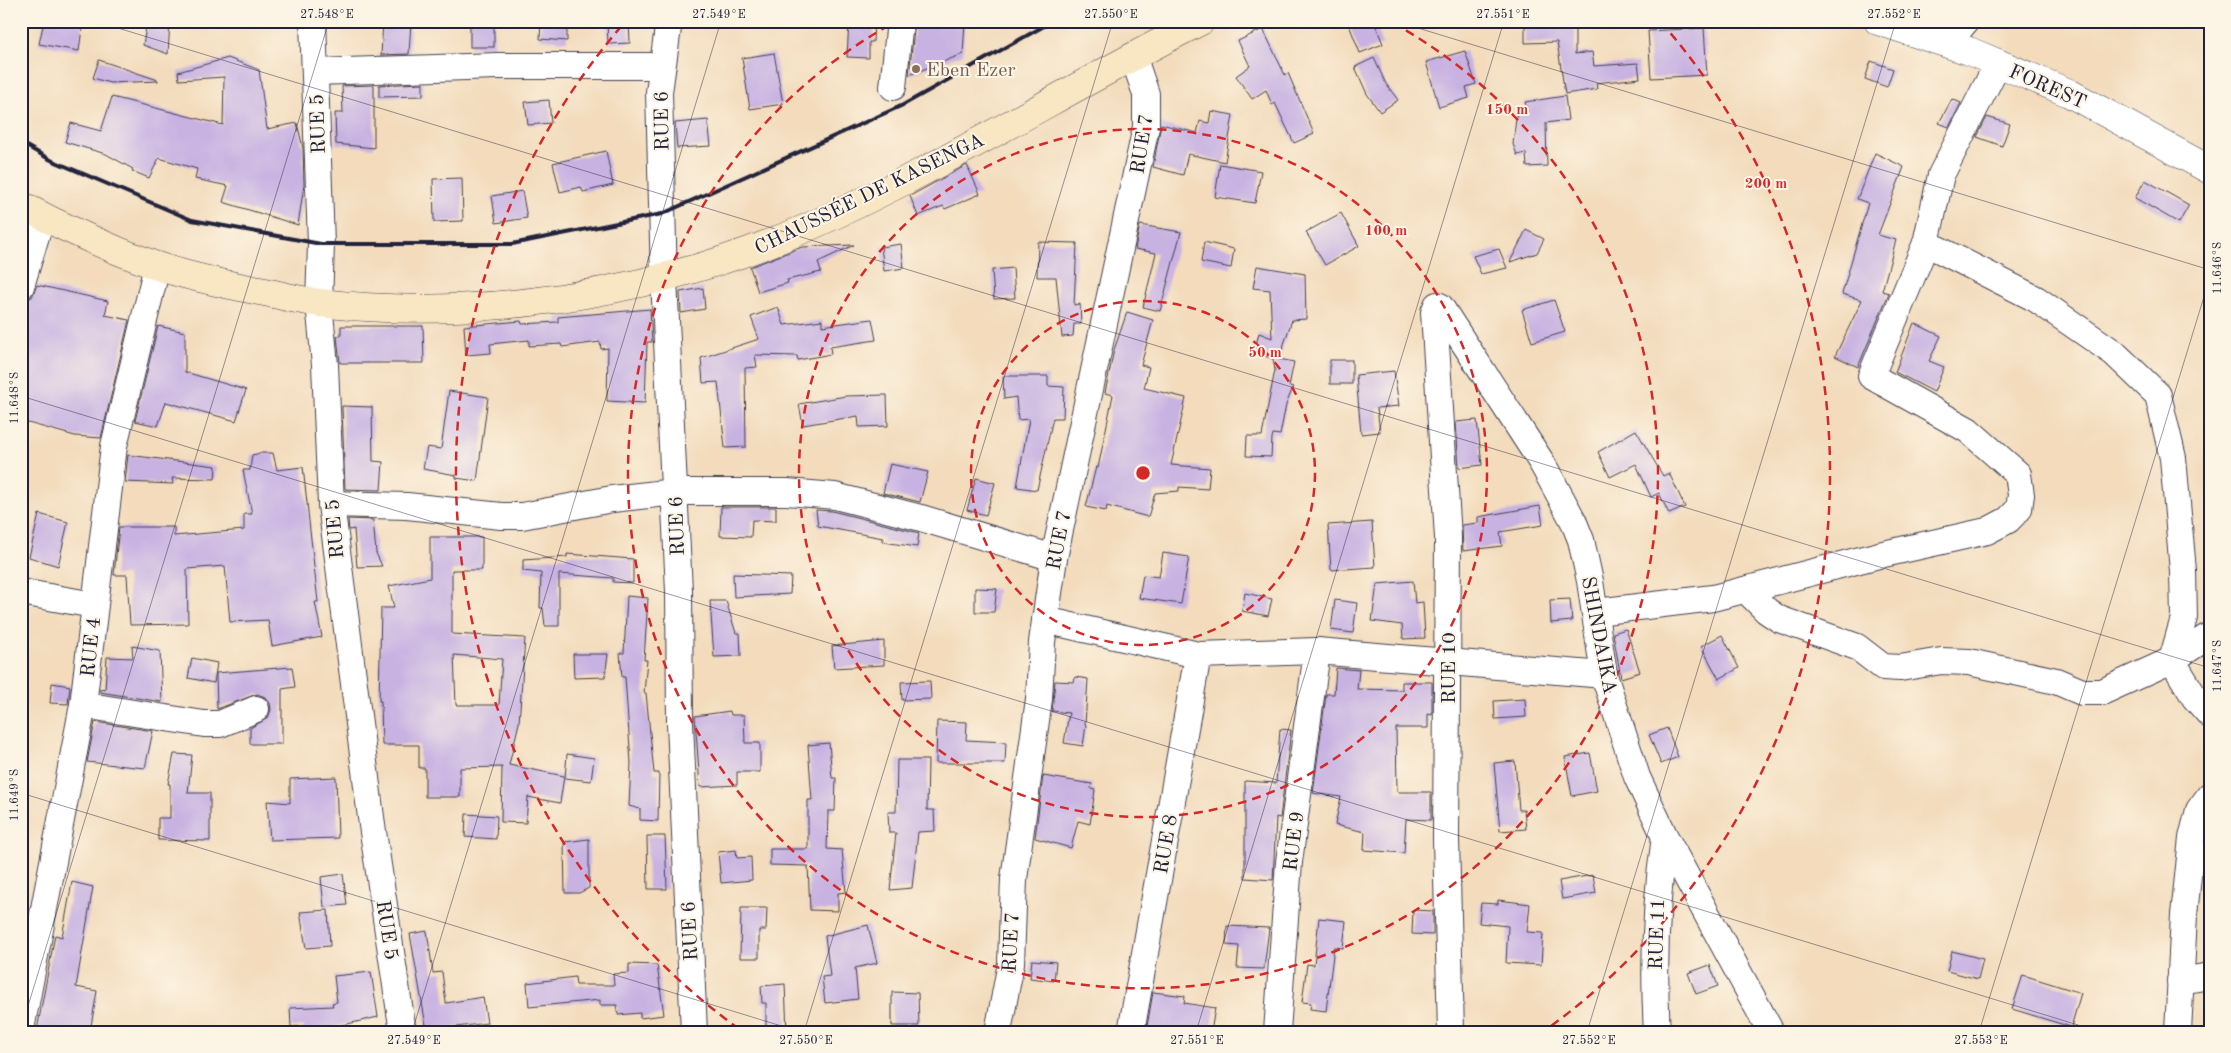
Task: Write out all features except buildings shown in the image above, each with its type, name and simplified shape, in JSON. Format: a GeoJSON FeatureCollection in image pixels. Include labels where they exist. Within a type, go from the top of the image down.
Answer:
{"type":"FeatureCollection","features":[{"type":"Feature","properties":{"kind":"main road","name":"CHAUSSÉE DE KASENGA"},"geometry":{"type":"LineString","coordinates":[[32,211],[157,266],[238,287],[319,303],[391,308],[474,307],[555,298],[664,279],[742,254],[802,229],[982,139],[1201,21]]}},
{"type":"Feature","properties":{"kind":"street","name":"RUE 5"},"geometry":{"type":"LineString","coordinates":[[313,21],[321,244],[319,303],[325,365],[331,504],[338,571],[350,646],[372,825],[403,1032]]}},
{"type":"Feature","properties":{"kind":"street","name":"RUE 6"},"geometry":{"type":"LineString","coordinates":[[669,21],[661,66],[659,92],[664,279],[675,492],[680,723],[694,1032]]}},
{"type":"Feature","properties":{"kind":"street"},"geometry":{"type":"LineString","coordinates":[[893,87],[900,21]]}},
{"type":"Feature","properties":{"kind":"street","name":"FOREST"},"geometry":{"type":"LineString","coordinates":[[1878,21],[1947,44],[2069,93],[2207,166]]}},
{"type":"Feature","properties":{"kind":"street"},"geometry":{"type":"LineString","coordinates":[[1947,44],[1966,21]]}},
{"type":"Feature","properties":{"kind":"street","name":"RUE 7"},"geometry":{"type":"LineString","coordinates":[[998,1032],[1011,963],[1014,879],[1039,699],[1045,620],[1054,558],[1146,127],[1146,94],[1133,56]]}},
{"type":"Feature","properties":{"kind":"street"},"geometry":{"type":"LineString","coordinates":[[1596,612],[1713,598],[1746,590],[1879,555],[1987,530],[2008,520],[2019,509],[2021,495],[2018,474],[1968,430],[1872,376],[1926,243],[1941,175],[1998,64]]}},
{"type":"Feature","properties":{"kind":"street"},"geometry":{"type":"LineString","coordinates":[[315,72],[497,66],[661,66]]}},
{"type":"Feature","properties":{"kind":"street"},"geometry":{"type":"LineString","coordinates":[[21,286],[32,211]]}},
{"type":"Feature","properties":{"kind":"street"},"geometry":{"type":"LineString","coordinates":[[1926,243],[2036,299],[2114,353],[2158,396],[2173,458],[2183,571],[2184,618],[2172,660],[2194,698],[2210,715]]}},
{"type":"Feature","properties":{"kind":"street","name":"RUE 4"},"geometry":{"type":"LineString","coordinates":[[21,1028],[83,706],[114,446],[157,266]]}},
{"type":"Feature","properties":{"kind":"street","name":"SHINDAIKA"},"geometry":{"type":"LineString","coordinates":[[1436,305],[1440,306],[1542,463],[1573,520],[1584,553],[1596,612],[1604,675],[1637,777],[1665,837],[1772,1032]]}},
{"type":"Feature","properties":{"kind":"street","name":"RUE 10"},"geometry":{"type":"LineString","coordinates":[[1436,305],[1434,312],[1448,538],[1446,839],[1451,1032]]}},
{"type":"Feature","properties":{"kind":"street"},"geometry":{"type":"LineString","coordinates":[[331,504],[407,506],[501,516],[522,516],[612,499],[675,492],[787,492],[835,496],[921,518],[1054,558]]}},
{"type":"Feature","properties":{"kind":"street"},"geometry":{"type":"LineString","coordinates":[[1746,590],[1767,611],[1779,618],[1857,647],[1883,667],[1900,668],[1942,661],[1969,662],[2056,681],[2082,692],[2092,694],[2102,692],[2172,660],[2210,635]]}},
{"type":"Feature","properties":{"kind":"street"},"geometry":{"type":"LineString","coordinates":[[21,592],[94,605]]}},
{"type":"Feature","properties":{"kind":"street"},"geometry":{"type":"LineString","coordinates":[[1045,620],[1198,655],[1317,651],[1448,660],[1604,675]]}},
{"type":"Feature","properties":{"kind":"street","name":"RUE 9"},"geometry":{"type":"LineString","coordinates":[[1277,1032],[1290,862],[1317,651]]}},
{"type":"Feature","properties":{"kind":"street","name":"RUE 8"},"geometry":{"type":"LineString","coordinates":[[1131,1032],[1198,655]]}},
{"type":"Feature","properties":{"kind":"street"},"geometry":{"type":"LineString","coordinates":[[83,706],[204,724],[220,724],[256,710]]}},
{"type":"Feature","properties":{"kind":"street"},"geometry":{"type":"LineString","coordinates":[[2178,1032],[2184,915],[2192,838],[2199,810],[2210,795]]}},
{"type":"Feature","properties":{"kind":"street","name":"RUE 11"},"geometry":{"type":"LineString","coordinates":[[1657,1032],[1654,939],[1656,896],[1665,837]]}},
{"type":"Feature","properties":{"kind":"street"},"geometry":{"type":"LineString","coordinates":[[2180,981],[2210,976]]}},
{"type":"Feature","properties":{"kind":"railway"},"geometry":{"type":"LineString","coordinates":[[21,143],[51,160],[192,220],[321,244],[512,244],[662,214],[903,105],[1053,21]]}},
{"type":"Feature","properties":{"kind":"place","name":"Eben Ezer"},"geometry":{"type":"Point","coordinates":[916,69]}}]}
